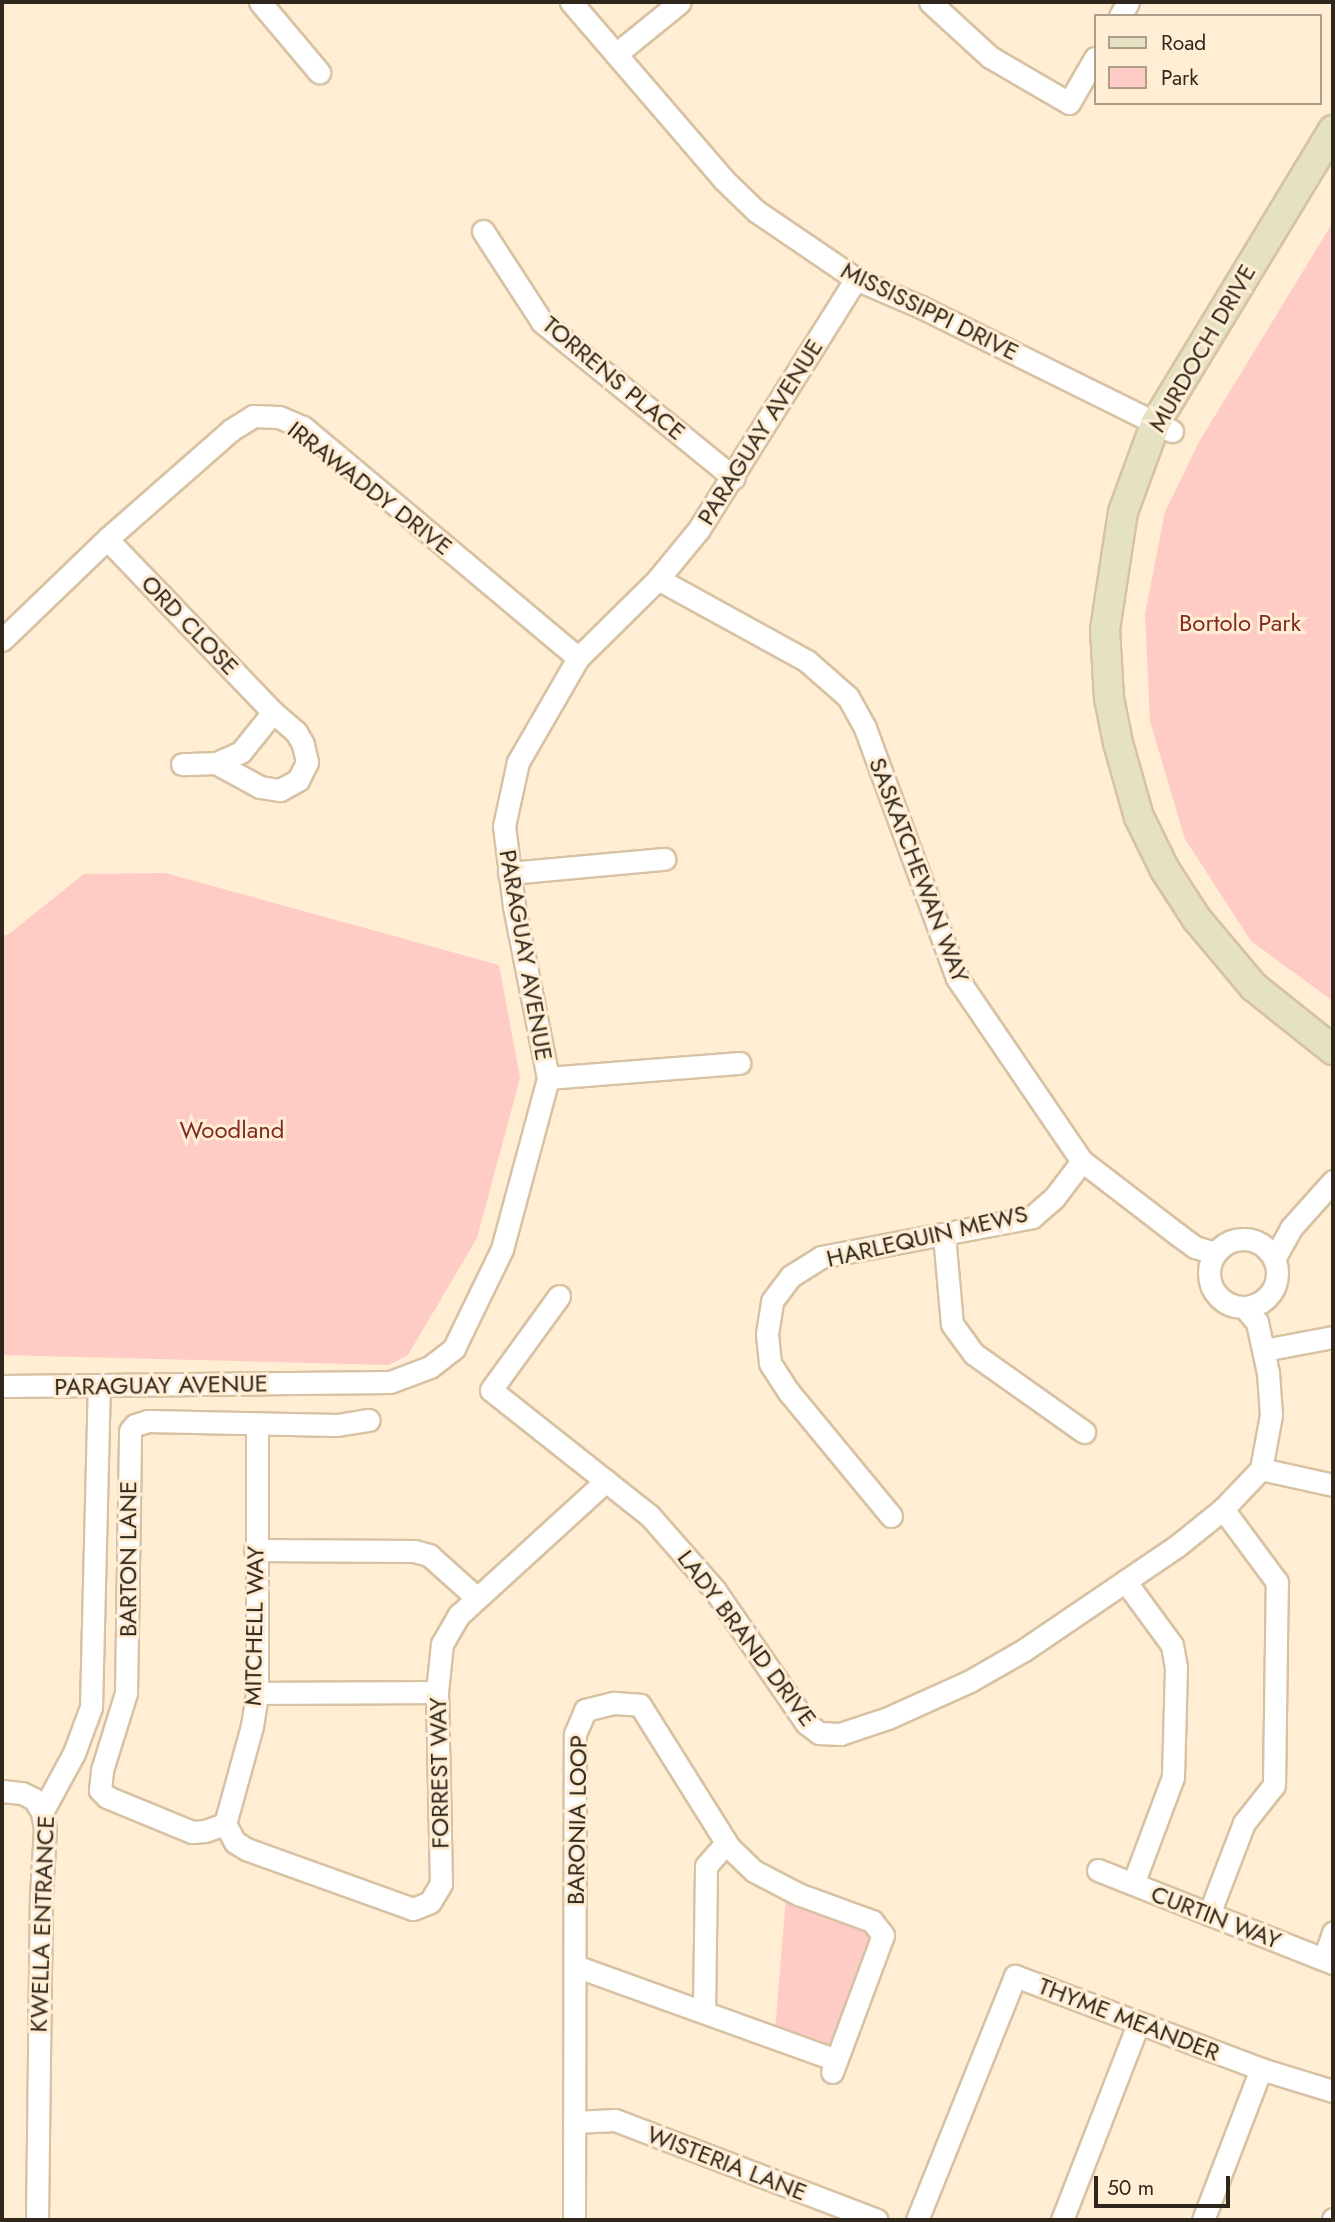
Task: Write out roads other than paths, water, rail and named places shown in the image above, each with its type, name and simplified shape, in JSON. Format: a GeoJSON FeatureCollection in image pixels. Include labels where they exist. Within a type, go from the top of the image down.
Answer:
{"type":"FeatureCollection","features":[{"type":"Feature","properties":{"kind":"main road","name":"MURDOCH DRIVE"},"geometry":{"type":"LineString","coordinates":[[1333,130],[1164,426],[1123,512],[1107,610],[1109,698],[1125,772],[1154,848],[1196,918],[1254,987],[1333,1049]]}},
{"type":"Feature","properties":{"kind":"main road","name":"MURDOCH DRIVE"},"geometry":{"type":"LineString","coordinates":[[1333,164],[1164,426],[1139,519],[1125,604],[1125,687],[1142,768],[1168,841],[1212,915],[1266,975],[1333,1030]]}},
{"type":"Feature","properties":{"kind":"street"},"geometry":{"type":"LineString","coordinates":[[260,2],[319,72]]}},
{"type":"Feature","properties":{"kind":"street","name":"MISSISSIPPI DRIVE"},"geometry":{"type":"LineString","coordinates":[[571,2],[724,180],[756,211],[856,279],[1164,426]]}},
{"type":"Feature","properties":{"kind":"street"},"geometry":{"type":"LineString","coordinates":[[616,54],[680,2]]}},
{"type":"Feature","properties":{"kind":"street"},"geometry":{"type":"LineString","coordinates":[[930,2],[990,57],[1069,103],[1094,60]]}},
{"type":"Feature","properties":{"kind":"street","name":"TORRENS PLACE"},"geometry":{"type":"LineString","coordinates":[[482,232],[542,322],[734,478]]}},
{"type":"Feature","properties":{"kind":"street","name":"PARAGUAY AVENUE"},"geometry":{"type":"LineString","coordinates":[[2,1386],[390,1382],[430,1367],[454,1349],[502,1249],[548,1079],[509,873],[503,826],[518,762],[578,658],[658,579],[699,529],[734,478],[856,279]]}},
{"type":"Feature","properties":{"kind":"street","name":"IRRAWADDY DRIVE"},"geometry":{"type":"LineString","coordinates":[[2,640],[107,538],[231,430],[253,416],[279,417],[303,427],[578,658]]}},
{"type":"Feature","properties":{"kind":"street","name":"ORD CLOSE"},"geometry":{"type":"LineString","coordinates":[[107,538],[273,712],[296,732],[303,744],[307,762],[298,780],[280,790],[260,787],[216,763]]}},
{"type":"Feature","properties":{"kind":"street","name":"SASKATCHEWAN WAY"},"geometry":{"type":"LineString","coordinates":[[658,579],[807,660],[829,677],[848,697],[864,728],[957,978],[1082,1161],[1195,1247],[1214,1252]]}},
{"type":"Feature","properties":{"kind":"street"},"geometry":{"type":"LineString","coordinates":[[182,764],[216,763],[241,752],[273,712]]}},
{"type":"Feature","properties":{"kind":"street"},"geometry":{"type":"LineString","coordinates":[[509,873],[664,859]]}},
{"type":"Feature","properties":{"kind":"street"},"geometry":{"type":"LineString","coordinates":[[548,1079],[739,1063]]}},
{"type":"Feature","properties":{"kind":"street","name":"HARLEQUIN MEWS"},"geometry":{"type":"LineString","coordinates":[[891,1516],[788,1391],[770,1363],[766,1334],[772,1301],[791,1276],[821,1257],[1032,1217],[1054,1198],[1082,1161]]}},
{"type":"Feature","properties":{"kind":"street"},"geometry":{"type":"LineString","coordinates":[[1274,1259],[1291,1228],[1333,1181]]}},
{"type":"Feature","properties":{"kind":"street"},"geometry":{"type":"LineString","coordinates":[[944,1235],[952,1324],[974,1354],[1084,1432]]}},
{"type":"Feature","properties":{"kind":"street"},"geometry":{"type":"LineString","coordinates":[[1251,1239],[1268,1250],[1274,1259],[1276,1281],[1272,1291],[1265,1299],[1244,1307],[1233,1306],[1215,1294],[1208,1273],[1214,1252],[1231,1240],[1251,1239]]}},
{"type":"Feature","properties":{"kind":"street","name":"LADY BRAND DRIVE"},"geometry":{"type":"LineString","coordinates":[[559,1296],[491,1390],[650,1516],[714,1589],[806,1723],[819,1733],[841,1734],[888,1718],[970,1681],[1024,1650],[1177,1546],[1223,1508],[1261,1469]]}},
{"type":"Feature","properties":{"kind":"street"},"geometry":{"type":"LineString","coordinates":[[1244,1307],[1257,1322],[1264,1350],[1271,1415],[1261,1469],[1333,1485]]}},
{"type":"Feature","properties":{"kind":"street"},"geometry":{"type":"LineString","coordinates":[[1264,1350],[1333,1337]]}},
{"type":"Feature","properties":{"kind":"street","name":"KWELLA ENTRANCE"},"geometry":{"type":"LineString","coordinates":[[37,2220],[41,1896],[45,1829],[41,1812],[74,1753],[90,1707],[94,1667],[99,1386]]}},
{"type":"Feature","properties":{"kind":"street","name":"BARTON LANE"},"geometry":{"type":"LineString","coordinates":[[225,1824],[192,1832],[107,1797],[100,1790],[126,1693],[130,1431],[135,1425],[148,1421],[337,1425],[369,1420]]}},
{"type":"Feature","properties":{"kind":"street","name":"MITCHELL WAY"},"geometry":{"type":"LineString","coordinates":[[225,1824],[252,1726],[257,1693],[257,1424]]}},
{"type":"Feature","properties":{"kind":"street","name":"FORREST WAY"},"geometry":{"type":"LineString","coordinates":[[225,1824],[235,1842],[246,1849],[413,1909],[430,1902],[440,1884],[438,1662],[449,1628],[477,1598],[606,1481]]}},
{"type":"Feature","properties":{"kind":"street"},"geometry":{"type":"LineString","coordinates":[[1209,1914],[1244,1823],[1274,1785],[1277,1582],[1223,1508]]}},
{"type":"Feature","properties":{"kind":"street"},"geometry":{"type":"LineString","coordinates":[[255,1550],[414,1551],[429,1555],[477,1598]]}},
{"type":"Feature","properties":{"kind":"street"},"geometry":{"type":"LineString","coordinates":[[1125,1581],[1172,1645],[1177,1668],[1173,1777],[1133,1884]]}},
{"type":"Feature","properties":{"kind":"street"},"geometry":{"type":"LineString","coordinates":[[257,1693],[437,1692]]}},
{"type":"Feature","properties":{"kind":"street","name":"BARONIA LOOP"},"geometry":{"type":"LineString","coordinates":[[574,2220],[575,1734],[585,1710],[614,1703],[640,1705],[726,1843],[754,1871],[798,1894],[872,1921],[883,1935],[834,2066],[704,2012],[575,1966]]}},
{"type":"Feature","properties":{"kind":"street"},"geometry":{"type":"LineString","coordinates":[[2,1791],[22,1793],[34,1799],[41,1812]]}},
{"type":"Feature","properties":{"kind":"street"},"geometry":{"type":"LineString","coordinates":[[704,2012],[706,1866],[726,1843]]}},
{"type":"Feature","properties":{"kind":"street","name":"CURTIN WAY"},"geometry":{"type":"LineString","coordinates":[[1098,1870],[1329,1961]]}},
{"type":"Feature","properties":{"kind":"street"},"geometry":{"type":"LineString","coordinates":[[1329,1961],[1333,1933]]}},
{"type":"Feature","properties":{"kind":"street","name":"THYME MEANDER"},"geometry":{"type":"LineString","coordinates":[[917,2220],[1015,1976],[1261,2069],[1333,2091]]}},
{"type":"Feature","properties":{"kind":"street"},"geometry":{"type":"LineString","coordinates":[[1062,2220],[1138,2024]]}},
{"type":"Feature","properties":{"kind":"street"},"geometry":{"type":"LineString","coordinates":[[1203,2220],[1261,2069]]}},
{"type":"Feature","properties":{"kind":"street","name":"WISTERIA LANE"},"geometry":{"type":"LineString","coordinates":[[574,2122],[615,2120],[877,2220]]}},
{"type":"Feature","properties":{"kind":"park label","name":"Bortolo Park"},"geometry":{"type":"Point","coordinates":[1240,623]}},
{"type":"Feature","properties":{"kind":"park label","name":"Woodland"},"geometry":{"type":"Point","coordinates":[232,1130]}}]}
